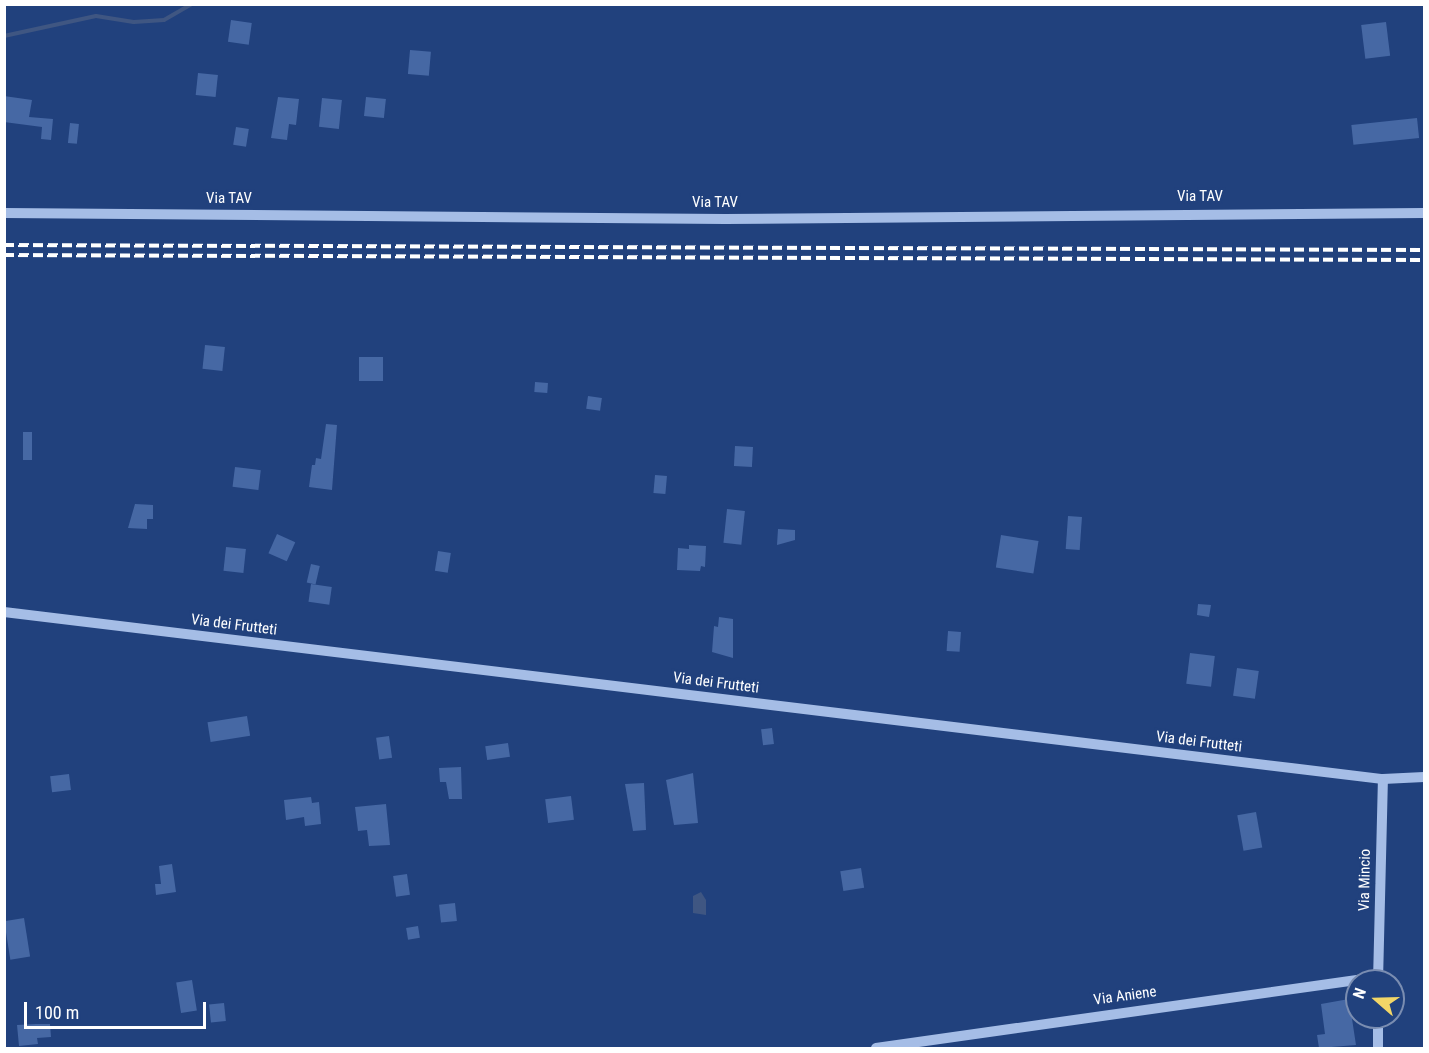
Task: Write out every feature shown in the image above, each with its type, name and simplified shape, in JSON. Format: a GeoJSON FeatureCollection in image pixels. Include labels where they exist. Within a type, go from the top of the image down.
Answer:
{"type":"FeatureCollection","features":[{"type":"Feature","properties":{"kind":"street","name":"Via TAV"},"geometry":{"type":"LineString","coordinates":[[4,213],[725,219],[1425,213]]}},
{"type":"Feature","properties":{"kind":"street","name":"Via dei Frutteti"},"geometry":{"type":"LineString","coordinates":[[4,612],[1383,779],[1425,777]]}},
{"type":"Feature","properties":{"kind":"street","name":"Via Mincio"},"geometry":{"type":"LineString","coordinates":[[1378,969],[1383,779]]}},
{"type":"Feature","properties":{"kind":"street","name":"Via Aniene"},"geometry":{"type":"LineString","coordinates":[[876,1048],[1345,984]]}},
{"type":"Feature","properties":{"kind":"street"},"geometry":{"type":"LineString","coordinates":[[1378,1029],[1378,1048]]}},
{"type":"Feature","properties":{"kind":"water"},"geometry":{"type":"Polygon","coordinates":[[[701,892],[706,900],[706,915],[693,913],[693,896],[701,892]]]}},
{"type":"Feature","properties":{"kind":"building"},"geometry":{"type":"Polygon","coordinates":[[[231,20],[252,23],[249,45],[228,42],[231,20]]]}},
{"type":"Feature","properties":{"kind":"building"},"geometry":{"type":"Polygon","coordinates":[[[1386,22],[1390,56],[1365,59],[1361,25],[1386,22]]]}},
{"type":"Feature","properties":{"kind":"building"},"geometry":{"type":"Polygon","coordinates":[[[410,50],[431,52],[429,76],[408,74],[410,50]]]}},
{"type":"Feature","properties":{"kind":"building"},"geometry":{"type":"Polygon","coordinates":[[[198,73],[218,75],[216,97],[196,95],[198,73]]]}},
{"type":"Feature","properties":{"kind":"building"},"geometry":{"type":"Polygon","coordinates":[[[4,96],[32,100],[29,117],[53,119],[51,140],[41,139],[42,127],[4,122],[4,96]]]}},
{"type":"Feature","properties":{"kind":"building"},"geometry":{"type":"Polygon","coordinates":[[[278,97],[299,99],[296,125],[289,124],[287,140],[271,138],[278,97]]]}},
{"type":"Feature","properties":{"kind":"building"},"geometry":{"type":"Polygon","coordinates":[[[366,97],[386,99],[384,118],[364,116],[366,97]]]}},
{"type":"Feature","properties":{"kind":"building"},"geometry":{"type":"Polygon","coordinates":[[[322,98],[342,100],[339,129],[319,127],[322,98]]]}},
{"type":"Feature","properties":{"kind":"building"},"geometry":{"type":"Polygon","coordinates":[[[1417,118],[1419,138],[1353,145],[1351,125],[1417,118]]]}},
{"type":"Feature","properties":{"kind":"building"},"geometry":{"type":"Polygon","coordinates":[[[70,123],[79,124],[77,144],[68,143],[70,123]]]}},
{"type":"Feature","properties":{"kind":"building"},"geometry":{"type":"Polygon","coordinates":[[[236,127],[249,129],[246,147],[233,145],[236,127]]]}},
{"type":"Feature","properties":{"kind":"building"},"geometry":{"type":"Polygon","coordinates":[[[205,345],[225,347],[222,371],[202,369],[205,345]]]}},
{"type":"Feature","properties":{"kind":"building"},"geometry":{"type":"Polygon","coordinates":[[[359,357],[383,357],[383,381],[359,381],[359,357]]]}},
{"type":"Feature","properties":{"kind":"building"},"geometry":{"type":"Polygon","coordinates":[[[535,382],[548,383],[547,393],[534,392],[535,382]]]}},
{"type":"Feature","properties":{"kind":"building"},"geometry":{"type":"Polygon","coordinates":[[[588,396],[602,398],[600,411],[586,409],[588,396]]]}},
{"type":"Feature","properties":{"kind":"building"},"geometry":{"type":"Polygon","coordinates":[[[326,424],[337,425],[332,490],[309,487],[312,465],[315,465],[316,458],[321,459],[326,424]]]}},
{"type":"Feature","properties":{"kind":"building"},"geometry":{"type":"Polygon","coordinates":[[[23,432],[32,432],[32,460],[23,460],[23,432]]]}},
{"type":"Feature","properties":{"kind":"building"},"geometry":{"type":"Polygon","coordinates":[[[735,446],[753,447],[752,467],[734,466],[735,446]]]}},
{"type":"Feature","properties":{"kind":"building"},"geometry":{"type":"Polygon","coordinates":[[[235,467],[261,470],[258,490],[233,487],[235,467]]]}},
{"type":"Feature","properties":{"kind":"building"},"geometry":{"type":"Polygon","coordinates":[[[655,475],[667,476],[665,494],[653,493],[655,475]]]}},
{"type":"Feature","properties":{"kind":"building"},"geometry":{"type":"Polygon","coordinates":[[[135,504],[153,505],[153,519],[147,519],[147,529],[128,528],[135,504]]]}},
{"type":"Feature","properties":{"kind":"building"},"geometry":{"type":"Polygon","coordinates":[[[727,509],[745,511],[741,545],[723,543],[727,509]]]}},
{"type":"Feature","properties":{"kind":"building"},"geometry":{"type":"Polygon","coordinates":[[[1068,516],[1082,517],[1080,550],[1066,549],[1068,516]]]}},
{"type":"Feature","properties":{"kind":"building"},"geometry":{"type":"Polygon","coordinates":[[[778,529],[795,530],[795,540],[777,545],[778,529]]]}},
{"type":"Feature","properties":{"kind":"building"},"geometry":{"type":"Polygon","coordinates":[[[277,534],[295,542],[287,561],[268,553],[277,534]]]}},
{"type":"Feature","properties":{"kind":"building"},"geometry":{"type":"Polygon","coordinates":[[[1001,535],[1039,541],[1033,574],[996,568],[1001,535]]]}},
{"type":"Feature","properties":{"kind":"building"},"geometry":{"type":"Polygon","coordinates":[[[689,545],[706,546],[705,567],[701,566],[700,571],[677,570],[678,548],[689,549],[689,545]]]}},
{"type":"Feature","properties":{"kind":"building"},"geometry":{"type":"Polygon","coordinates":[[[226,547],[246,549],[243,573],[223,571],[226,547]]]}},
{"type":"Feature","properties":{"kind":"building"},"geometry":{"type":"Polygon","coordinates":[[[438,551],[451,553],[448,573],[435,571],[438,551]]]}},
{"type":"Feature","properties":{"kind":"building"},"geometry":{"type":"Polygon","coordinates":[[[311,564],[320,566],[315,585],[307,583],[311,564]]]}},
{"type":"Feature","properties":{"kind":"building"},"geometry":{"type":"Polygon","coordinates":[[[311,584],[332,587],[329,605],[308,602],[311,584]]]}},
{"type":"Feature","properties":{"kind":"building"},"geometry":{"type":"Polygon","coordinates":[[[1198,604],[1211,605],[1209,617],[1197,615],[1198,604]]]}},
{"type":"Feature","properties":{"kind":"building"},"geometry":{"type":"Polygon","coordinates":[[[719,617],[733,619],[733,658],[712,652],[714,626],[718,627],[719,617]]]}},
{"type":"Feature","properties":{"kind":"building"},"geometry":{"type":"Polygon","coordinates":[[[948,631],[961,632],[960,652],[947,651],[948,631]]]}},
{"type":"Feature","properties":{"kind":"building"},"geometry":{"type":"Polygon","coordinates":[[[1190,653],[1215,656],[1211,687],[1186,684],[1190,653]]]}},
{"type":"Feature","properties":{"kind":"building"},"geometry":{"type":"Polygon","coordinates":[[[1237,668],[1259,671],[1255,699],[1233,696],[1237,668]]]}},
{"type":"Feature","properties":{"kind":"building"},"geometry":{"type":"Polygon","coordinates":[[[247,716],[250,736],[211,742],[207,722],[247,716]]]}},
{"type":"Feature","properties":{"kind":"building"},"geometry":{"type":"Polygon","coordinates":[[[772,728],[774,744],[763,745],[761,729],[772,728]]]}},
{"type":"Feature","properties":{"kind":"building"},"geometry":{"type":"Polygon","coordinates":[[[389,736],[392,758],[379,760],[376,738],[389,736]]]}},
{"type":"Feature","properties":{"kind":"building"},"geometry":{"type":"Polygon","coordinates":[[[508,743],[510,757],[487,760],[485,746],[508,743]]]}},
{"type":"Feature","properties":{"kind":"building"},"geometry":{"type":"Polygon","coordinates":[[[461,767],[462,799],[449,799],[446,782],[440,782],[439,768],[461,767]]]}},
{"type":"Feature","properties":{"kind":"building"},"geometry":{"type":"Polygon","coordinates":[[[693,773],[698,823],[674,825],[666,780],[693,773]]]}},
{"type":"Feature","properties":{"kind":"building"},"geometry":{"type":"Polygon","coordinates":[[[69,774],[71,790],[52,792],[50,776],[69,774]]]}},
{"type":"Feature","properties":{"kind":"building"},"geometry":{"type":"Polygon","coordinates":[[[644,783],[646,830],[633,831],[625,784],[644,783]]]}},
{"type":"Feature","properties":{"kind":"building"},"geometry":{"type":"Polygon","coordinates":[[[571,796],[574,820],[548,823],[545,799],[571,796]]]}},
{"type":"Feature","properties":{"kind":"building"},"geometry":{"type":"Polygon","coordinates":[[[311,797],[312,803],[319,802],[321,824],[305,826],[304,817],[286,820],[284,800],[311,797]]]}},
{"type":"Feature","properties":{"kind":"building"},"geometry":{"type":"Polygon","coordinates":[[[386,804],[390,845],[369,846],[367,830],[358,831],[355,807],[386,804]]]}},
{"type":"Feature","properties":{"kind":"building"},"geometry":{"type":"Polygon","coordinates":[[[1256,812],[1262,847],[1244,851],[1237,815],[1256,812]]]}},
{"type":"Feature","properties":{"kind":"building"},"geometry":{"type":"Polygon","coordinates":[[[172,864],[176,892],[156,895],[155,884],[161,884],[159,866],[172,864]]]}},
{"type":"Feature","properties":{"kind":"building"},"geometry":{"type":"Polygon","coordinates":[[[861,868],[864,888],[843,891],[840,871],[861,868]]]}},
{"type":"Feature","properties":{"kind":"building"},"geometry":{"type":"Polygon","coordinates":[[[407,874],[410,895],[396,897],[393,876],[407,874]]]}},
{"type":"Feature","properties":{"kind":"building"},"geometry":{"type":"Polygon","coordinates":[[[455,903],[457,921],[441,923],[439,905],[455,903]]]}},
{"type":"Feature","properties":{"kind":"building"},"geometry":{"type":"Polygon","coordinates":[[[24,918],[30,957],[10,960],[4,921],[24,918]]]}},
{"type":"Feature","properties":{"kind":"building"},"geometry":{"type":"Polygon","coordinates":[[[418,926],[420,938],[408,940],[406,928],[418,926]]]}},
{"type":"Feature","properties":{"kind":"building"},"geometry":{"type":"Polygon","coordinates":[[[192,980],[197,1011],[181,1013],[176,983],[192,980]]]}},
{"type":"Feature","properties":{"kind":"building"},"geometry":{"type":"Polygon","coordinates":[[[1345,1000],[1345,1029],[1354,1029],[1356,1045],[1319,1048],[1317,1035],[1325,1034],[1321,1004],[1345,1000]]]}},
{"type":"Feature","properties":{"kind":"building"},"geometry":{"type":"Polygon","coordinates":[[[224,1003],[226,1021],[211,1022],[209,1005],[224,1003]]]}},
{"type":"Feature","properties":{"kind":"building"},"geometry":{"type":"Polygon","coordinates":[[[50,1024],[51,1037],[37,1038],[38,1044],[19,1046],[17,1025],[50,1024]]]}},
{"type":"Feature","properties":{"kind":"waterway"},"geometry":{"type":"LineString","coordinates":[[4,36],[96,16],[134,22],[164,20],[192,4]]}},
{"type":"Feature","properties":{"kind":"waterway"},"geometry":{"type":"LineString","coordinates":[[265,4],[293,4]]}},
{"type":"Feature","properties":{"kind":"railway"},"geometry":{"type":"LineString","coordinates":[[4,245],[1424,250]]}},
{"type":"Feature","properties":{"kind":"railway"},"geometry":{"type":"LineString","coordinates":[[4,255],[1424,260]]}}]}
